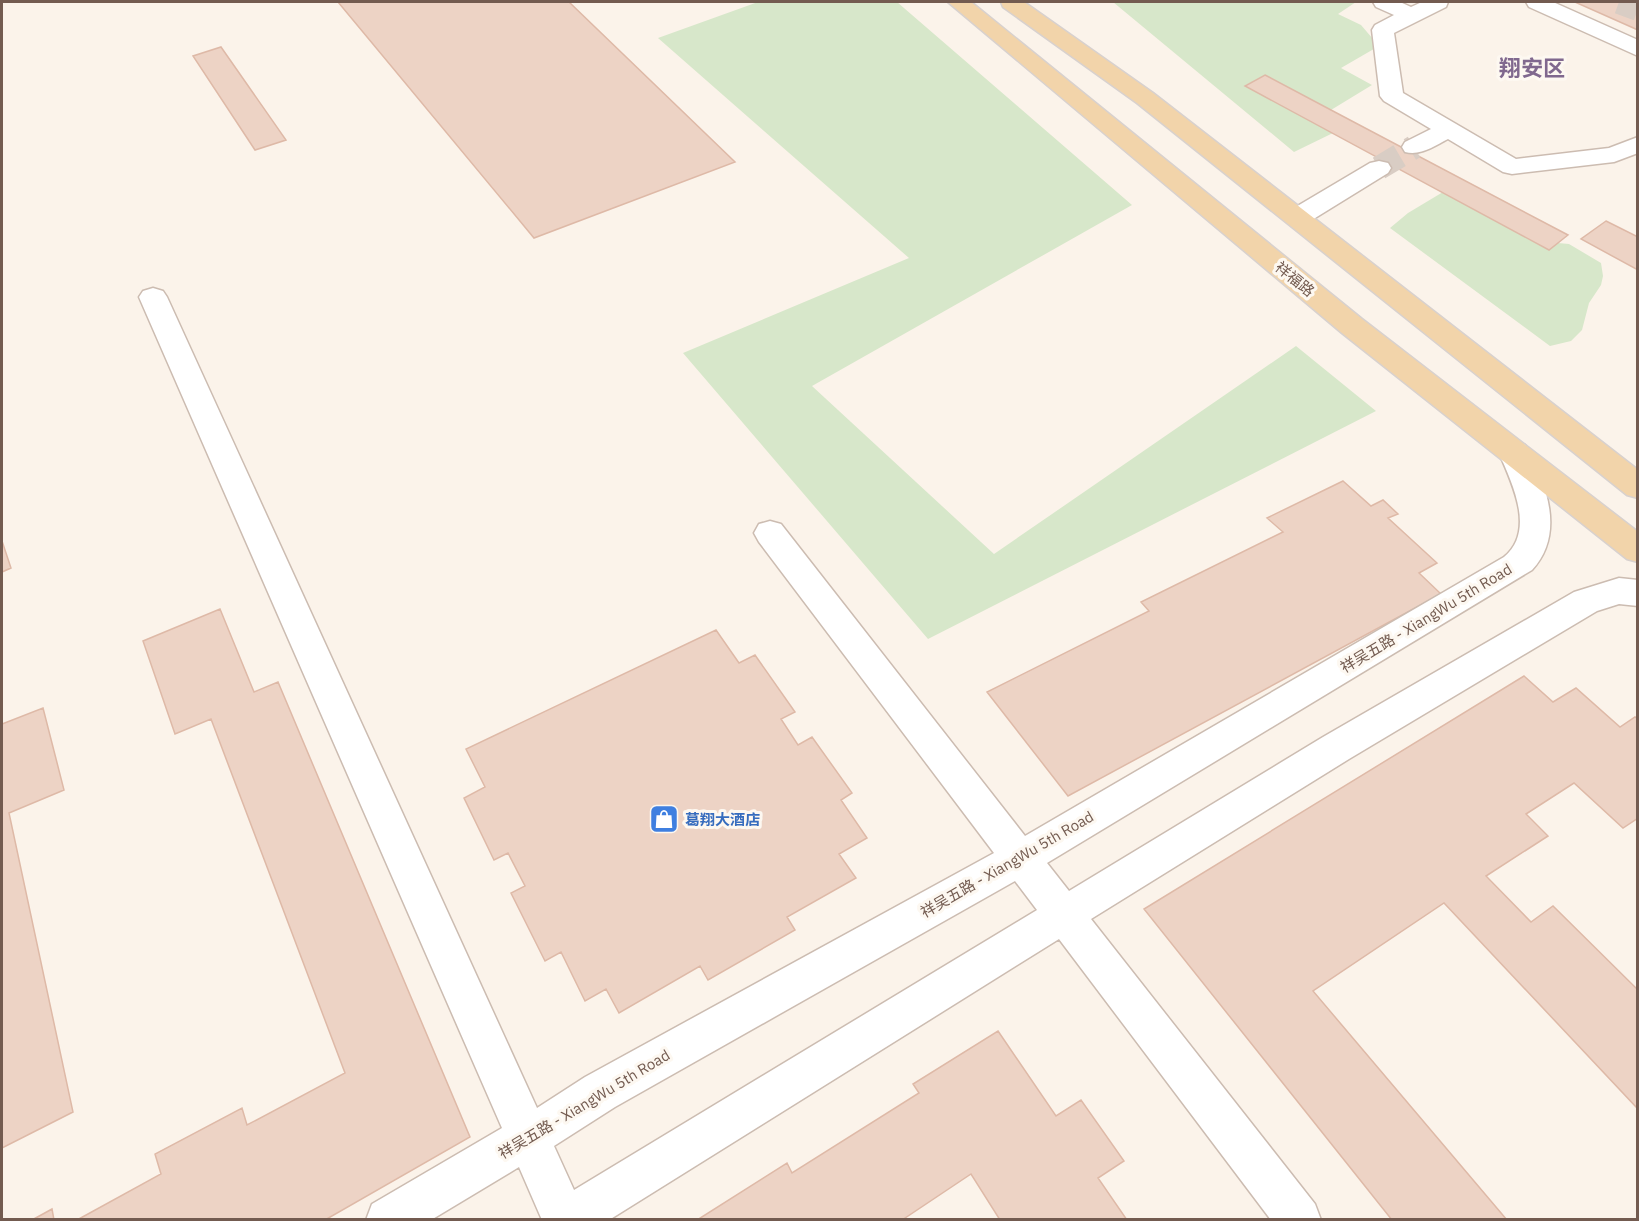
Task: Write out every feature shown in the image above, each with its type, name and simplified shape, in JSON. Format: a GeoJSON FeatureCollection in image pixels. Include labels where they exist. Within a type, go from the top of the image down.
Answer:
{"type":"FeatureCollection","features":[{"type":"Feature","properties":{"kind":"main road","name":"祥福路"},"geometry":{"type":"LineString","coordinates":[[958,2],[1352,326],[1638,550]]}},
{"type":"Feature","properties":{"kind":"main road"},"geometry":{"type":"LineString","coordinates":[[1011,2],[1145,98],[1638,487]]}},
{"type":"Feature","properties":{"kind":"street"},"geometry":{"type":"LineString","coordinates":[[1384,2],[1411,15]]}},
{"type":"Feature","properties":{"kind":"street"},"geometry":{"type":"LineString","coordinates":[[1438,2],[1383,30],[1392,96],[1512,167],[1614,155],[1638,144]]}},
{"type":"Feature","properties":{"kind":"street"},"geometry":{"type":"LineString","coordinates":[[1537,2],[1638,49]]}},
{"type":"Feature","properties":{"kind":"street"},"geometry":{"type":"LineString","coordinates":[[1414,147],[1448,130]]}},
{"type":"Feature","properties":{"kind":"street"},"geometry":{"type":"LineString","coordinates":[[1298,217],[1379,168]]}},
{"type":"Feature","properties":{"kind":"street"},"geometry":{"type":"LineString","coordinates":[[153,297],[566,1220],[1336,748],[1586,601],[1619,591],[1638,593]]}},
{"type":"Feature","properties":{"kind":"street","name":"祥吴五路 - XiangWu 5th Road"},"geometry":{"type":"LineString","coordinates":[[388,1220],[530,1137],[600,1092],[1021,858],[1475,591],[1524,558],[1537,527],[1533,493],[1514,453]]}},
{"type":"Feature","properties":{"kind":"street"},"geometry":{"type":"LineString","coordinates":[[770,533],[1299,1220]]}},
{"type":"Feature","properties":{"kind":"green space"},"geometry":{"type":"Polygon","coordinates":[[[758,2],[897,2],[1132,205],[812,386],[994,554],[1296,346],[1376,411],[928,639],[683,353],[909,258],[658,38],[758,2]]]}},
{"type":"Feature","properties":{"kind":"green space"},"geometry":{"type":"Polygon","coordinates":[[[1113,2],[1356,2],[1338,14],[1361,25],[1379,46],[1341,68],[1372,85],[1331,110],[1265,75],[1246,85],[1333,133],[1294,152],[1113,2]]]}},
{"type":"Feature","properties":{"kind":"green space"},"geometry":{"type":"Polygon","coordinates":[[[1443,192],[1549,249],[1558,243],[1569,244],[1601,263],[1603,276],[1601,285],[1589,303],[1582,330],[1571,341],[1550,346],[1390,228],[1408,213],[1443,192]]]}},
{"type":"Feature","properties":{"kind":"building"},"geometry":{"type":"Polygon","coordinates":[[[338,2],[569,2],[735,162],[534,238],[338,2]]]}},
{"type":"Feature","properties":{"kind":"building"},"geometry":{"type":"Polygon","coordinates":[[[1638,2],[1638,30],[1577,3],[1638,2]]]}},
{"type":"Feature","properties":{"kind":"building"},"geometry":{"type":"Polygon","coordinates":[[[221,47],[286,140],[255,150],[193,56],[221,47]]]}},
{"type":"Feature","properties":{"kind":"building"},"geometry":{"type":"Polygon","coordinates":[[[1265,75],[1568,235],[1549,250],[1245,86],[1265,75]]]}},
{"type":"Feature","properties":{"kind":"building"},"geometry":{"type":"Polygon","coordinates":[[[1606,221],[1638,237],[1638,270],[1581,239],[1606,221]]]}},
{"type":"Feature","properties":{"kind":"building"},"geometry":{"type":"Polygon","coordinates":[[[1343,481],[1371,506],[1383,500],[1398,514],[1388,518],[1437,563],[1419,573],[1441,594],[1068,796],[987,692],[1149,611],[1141,602],[1283,532],[1267,518],[1343,481]]]}},
{"type":"Feature","properties":{"kind":"building"},"geometry":{"type":"Polygon","coordinates":[[[2,541],[11,568],[2,572],[2,541]]]}},
{"type":"Feature","properties":{"kind":"building"},"geometry":{"type":"Polygon","coordinates":[[[220,609],[254,692],[278,682],[470,1137],[325,1220],[77,1220],[161,1174],[155,1154],[242,1108],[247,1125],[345,1073],[211,719],[175,734],[143,641],[220,609]]]}},
{"type":"Feature","properties":{"kind":"building","name":"葛翔大酒店"},"geometry":{"type":"Polygon","coordinates":[[[716,630],[739,663],[755,655],[795,712],[781,719],[798,745],[812,737],[852,793],[841,800],[867,838],[839,854],[856,878],[787,917],[795,930],[708,980],[700,966],[619,1013],[606,989],[585,1001],[561,952],[545,961],[511,893],[525,886],[508,853],[494,860],[464,798],[485,787],[466,749],[716,630]]]}},
{"type":"Feature","properties":{"kind":"building"},"geometry":{"type":"Polygon","coordinates":[[[1524,676],[1553,702],[1576,688],[1620,727],[1635,717],[1638,719],[1638,818],[1623,828],[1574,783],[1526,814],[1548,836],[1486,876],[1531,922],[1553,906],[1638,990],[1638,1109],[1444,903],[1313,991],[1507,1220],[1392,1220],[1144,909],[1524,676]]]}},
{"type":"Feature","properties":{"kind":"building"},"geometry":{"type":"Polygon","coordinates":[[[43,708],[64,790],[9,813],[73,1112],[2,1148],[2,724],[43,708]]]}},
{"type":"Feature","properties":{"kind":"building"},"geometry":{"type":"Polygon","coordinates":[[[998,1031],[1056,1116],[1081,1100],[1124,1161],[1098,1178],[1127,1220],[1000,1220],[971,1174],[902,1220],[697,1220],[787,1163],[792,1173],[919,1093],[913,1084],[998,1031]]]}},
{"type":"Feature","properties":{"kind":"building"},"geometry":{"type":"Polygon","coordinates":[[[52,1209],[54,1220],[32,1220],[52,1209]]]}},
{"type":"Feature","properties":{"kind":"tunnel"},"geometry":{"type":"LineString","coordinates":[[1619,2],[1638,9]]}},
{"type":"Feature","properties":{"kind":"tunnel"},"geometry":{"type":"LineString","coordinates":[[1379,168],[1414,147]]}},
{"type":"Feature","properties":{"kind":"place","name":"葛翔大酒店"},"geometry":{"type":"Point","coordinates":[664,819]}},
{"type":"Feature","properties":{"kind":"district","name":"翔安区"},"geometry":{"type":"Point","coordinates":[1532,67]}}]}
